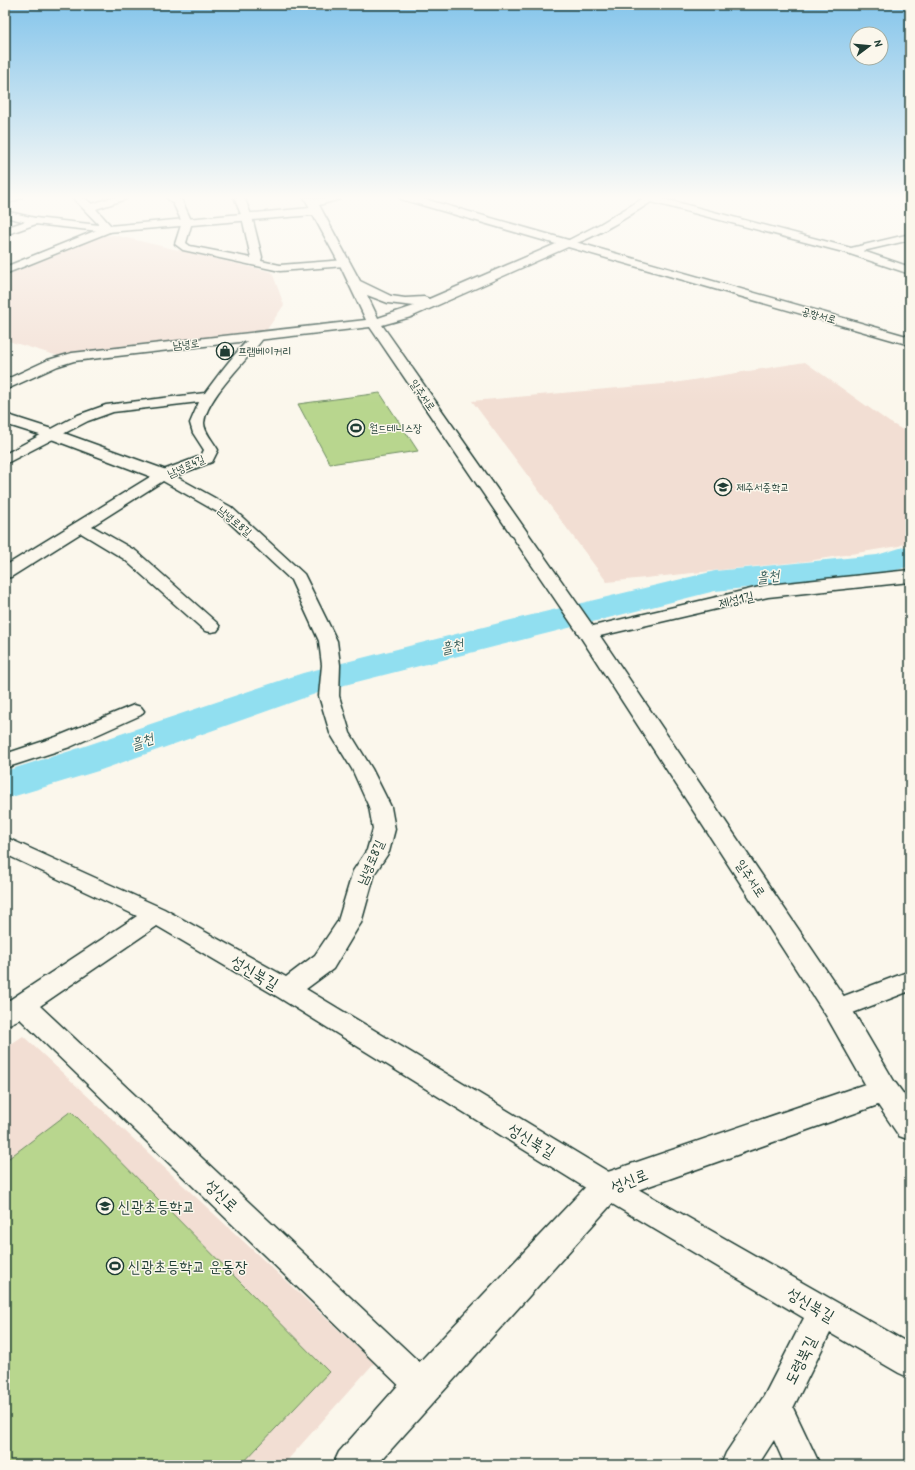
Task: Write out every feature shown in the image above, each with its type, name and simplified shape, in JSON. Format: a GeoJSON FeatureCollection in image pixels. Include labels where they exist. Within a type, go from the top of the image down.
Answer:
{"type":"FeatureCollection","features":[{"type":"Feature","properties":{"kind":"street"},"geometry":{"type":"LineString","coordinates":[[5,271],[18,266]]}},
{"type":"Feature","properties":{"kind":"street"},"geometry":{"type":"LineString","coordinates":[[268,266],[280,268],[312,266]]}},
{"type":"Feature","properties":{"kind":"street","name":"일주서로"},"geometry":{"type":"LineString","coordinates":[[347,266],[374,324],[588,633],[838,1008],[884,1090],[910,1127]]}},
{"type":"Feature","properties":{"kind":"street","name":"남녕로"},"geometry":{"type":"LineString","coordinates":[[5,386],[53,363],[72,357],[374,324],[406,314],[516,266]]}},
{"type":"Feature","properties":{"kind":"street","name":"공항서로"},"geometry":{"type":"LineString","coordinates":[[648,266],[910,340]]}},
{"type":"Feature","properties":{"kind":"street"},"geometry":{"type":"LineString","coordinates":[[894,266],[910,271]]}},
{"type":"Feature","properties":{"kind":"street"},"geometry":{"type":"LineString","coordinates":[[355,283],[375,295],[391,301],[419,301],[442,298]]}},
{"type":"Feature","properties":{"kind":"street","name":"남녕로4길"},"geometry":{"type":"LineString","coordinates":[[5,573],[163,475],[207,459],[211,450],[197,424],[198,414],[209,397],[258,337]]}},
{"type":"Feature","properties":{"kind":"street"},"geometry":{"type":"LineString","coordinates":[[5,460],[83,418],[111,408],[209,397]]}},
{"type":"Feature","properties":{"kind":"street","name":"남녕로8길"},"geometry":{"type":"LineString","coordinates":[[5,419],[52,434],[163,475],[225,510],[298,578],[328,641],[332,665],[329,696],[340,733],[368,782],[380,807],[384,829],[378,852],[364,871],[349,923],[324,962],[286,990]]}},
{"type":"Feature","properties":{"kind":"street"},"geometry":{"type":"LineString","coordinates":[[82,526],[130,555],[211,627]]}},
{"type":"Feature","properties":{"kind":"street","name":"제성1길"},"geometry":{"type":"LineString","coordinates":[[588,633],[768,592],[910,576]]}},
{"type":"Feature","properties":{"kind":"street"},"geometry":{"type":"LineString","coordinates":[[5,761],[63,742],[134,711]]}},
{"type":"Feature","properties":{"kind":"street","name":"성신북길"},"geometry":{"type":"LineString","coordinates":[[6,846],[156,915],[286,990],[607,1186],[910,1362]]}},
{"type":"Feature","properties":{"kind":"street"},"geometry":{"type":"LineString","coordinates":[[14,1011],[156,915]]}},
{"type":"Feature","properties":{"kind":"street"},"geometry":{"type":"LineString","coordinates":[[838,1008],[910,981]]}},
{"type":"Feature","properties":{"kind":"street","name":"성신로"},"geometry":{"type":"LineString","coordinates":[[14,1011],[422,1386]]}},
{"type":"Feature","properties":{"kind":"street","name":"성신로"},"geometry":{"type":"LineString","coordinates":[[352,1465],[422,1386],[607,1186],[884,1090]]}},
{"type":"Feature","properties":{"kind":"street","name":"도령북길"},"geometry":{"type":"LineString","coordinates":[[738,1465],[776,1408],[824,1312]]}},
{"type":"Feature","properties":{"kind":"street"},"geometry":{"type":"LineString","coordinates":[[776,1408],[803,1465]]}},
{"type":"Feature","properties":{"kind":"shaded area"},"geometry":{"type":"Polygon","coordinates":[[[30,266],[245,266],[272,272],[284,305],[261,338],[68,359],[5,340],[5,276],[30,266]]]}},
{"type":"Feature","properties":{"kind":"shaded area","name":"제주서중학교"},"geometry":{"type":"Polygon","coordinates":[[[805,362],[889,422],[910,434],[910,541],[899,546],[808,561],[607,582],[472,401],[674,383],[805,362]]]}},
{"type":"Feature","properties":{"kind":"shaded area","name":"신광초등학교 운동장"},"geometry":{"type":"Polygon","coordinates":[[[23,1036],[374,1363],[283,1465],[5,1465],[5,1048],[23,1036]]]}},
{"type":"Feature","properties":{"kind":"green space","name":"월드테니스장"},"geometry":{"type":"Polygon","coordinates":[[[380,393],[418,451],[330,464],[298,404],[380,393]]]}},
{"type":"Feature","properties":{"kind":"green space","name":"신광초등학교 운동장"},"geometry":{"type":"Polygon","coordinates":[[[71,1111],[329,1372],[241,1465],[5,1465],[5,1161],[71,1111]]]}},
{"type":"Feature","properties":{"kind":"waterway","name":"흘천"},"geometry":{"type":"LineString","coordinates":[[5,785],[84,761],[316,681],[524,628],[715,581],[881,565],[910,555]]}},
{"type":"Feature","properties":{"kind":"place","name":"프랩베이커리"},"geometry":{"type":"Point","coordinates":[225,351]}},
{"type":"Feature","properties":{"kind":"place","name":"월드테니스장"},"geometry":{"type":"Point","coordinates":[356,428]}},
{"type":"Feature","properties":{"kind":"place","name":"제주서중학교"},"geometry":{"type":"Point","coordinates":[723,487]}},
{"type":"Feature","properties":{"kind":"place","name":"신광초등학교"},"geometry":{"type":"Point","coordinates":[105,1206]}},
{"type":"Feature","properties":{"kind":"place","name":"신광초등학교 운동장"},"geometry":{"type":"Point","coordinates":[115,1266]}}]}
